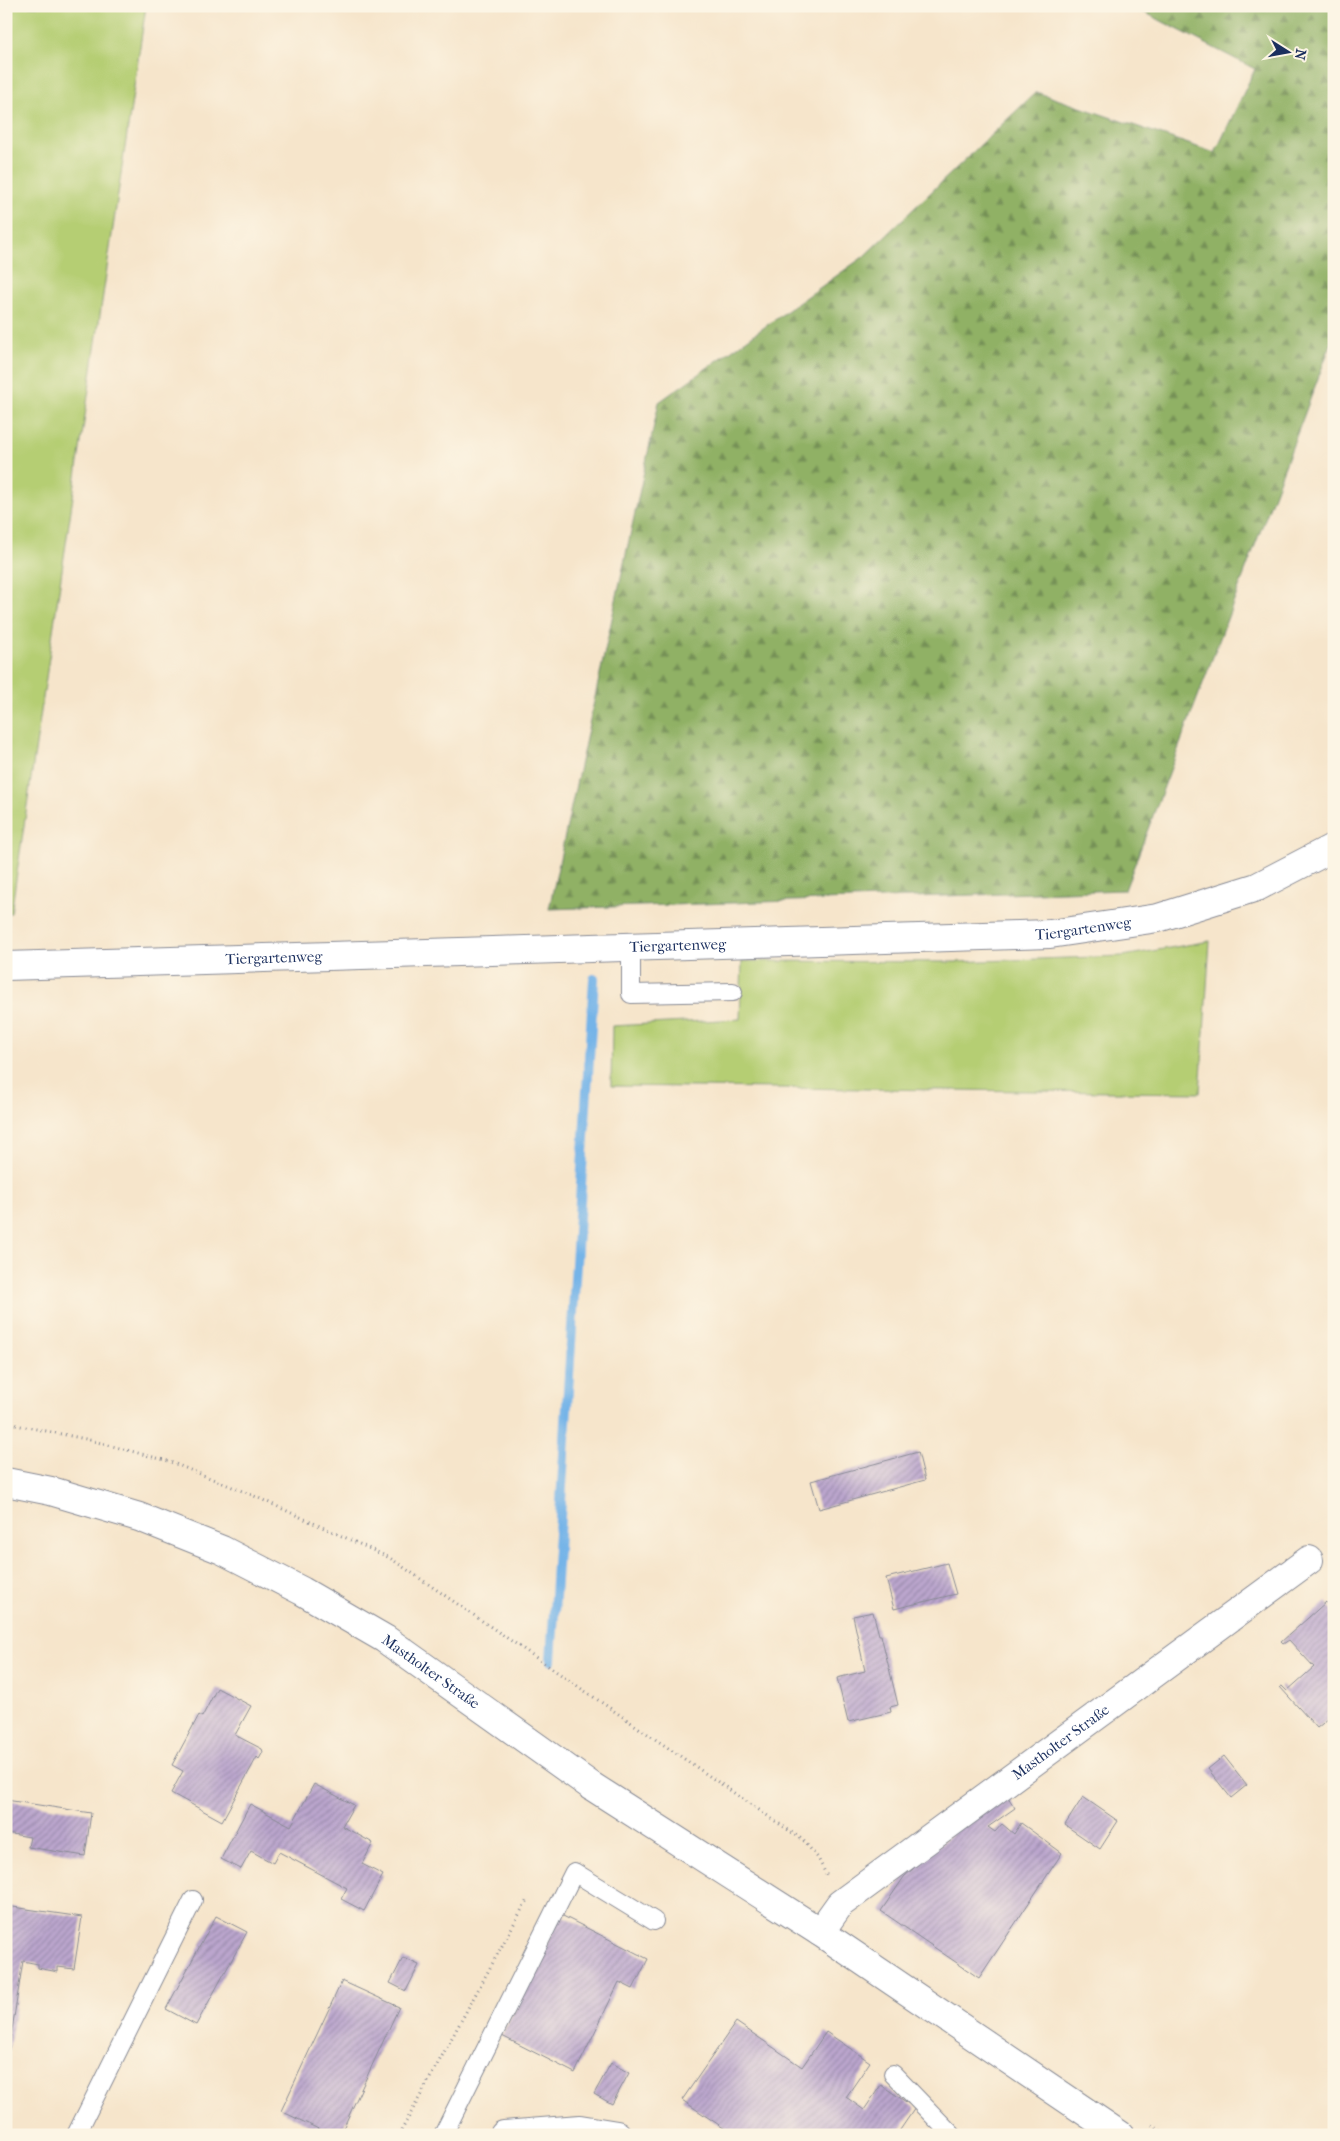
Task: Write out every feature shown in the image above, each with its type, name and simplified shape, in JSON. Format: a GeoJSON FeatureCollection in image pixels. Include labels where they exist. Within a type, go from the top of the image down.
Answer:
{"type":"FeatureCollection","features":[{"type":"Feature","properties":{"kind":"street","name":"Tiergartenweg"},"geometry":{"type":"LineString","coordinates":[[6,966],[1050,934],[1158,918],[1257,886],[1334,847]]}},
{"type":"Feature","properties":{"kind":"street","name":"Mastholter Straße"},"geometry":{"type":"LineString","coordinates":[[6,1482],[51,1491],[139,1517],[222,1550],[302,1591],[386,1640],[590,1785],[820,1932],[1120,2135]]}},
{"type":"Feature","properties":{"kind":"street","name":"Mastholter Straße"},"geometry":{"type":"LineString","coordinates":[[820,1932],[840,1904],[1309,1560]]}},
{"type":"Feature","properties":{"kind":"street"},"geometry":{"type":"LineString","coordinates":[[504,2135],[580,2129],[616,2135]]}},
{"type":"Feature","properties":{"kind":"lane"},"geometry":{"type":"LineString","coordinates":[[631,947],[631,994],[733,992]]}},
{"type":"Feature","properties":{"kind":"lane"},"geometry":{"type":"LineString","coordinates":[[443,2135],[574,1872],[654,1921]]}},
{"type":"Feature","properties":{"kind":"lane"},"geometry":{"type":"LineString","coordinates":[[76,2135],[193,1900]]}},
{"type":"Feature","properties":{"kind":"lane"},"geometry":{"type":"LineString","coordinates":[[893,2074],[952,2135]]}},
{"type":"Feature","properties":{"kind":"path"},"geometry":{"type":"LineString","coordinates":[[6,1423],[86,1439],[168,1461],[252,1495],[390,1558],[803,1840],[818,1858],[840,1904]]}},
{"type":"Feature","properties":{"kind":"path"},"geometry":{"type":"LineString","coordinates":[[399,2135],[530,1894]]}},
{"type":"Feature","properties":{"kind":"path"},"geometry":{"type":"LineString","coordinates":[[1150,2124],[1167,2135]]}},
{"type":"Feature","properties":{"kind":"green space"},"geometry":{"type":"Polygon","coordinates":[[[6,6],[146,6],[11,913],[6,913],[6,6]]]}},
{"type":"Feature","properties":{"kind":"green space"},"geometry":{"type":"Polygon","coordinates":[[[1132,6],[1334,6],[1334,336],[1125,890],[549,909],[659,402],[863,257],[1036,92],[1215,153],[1255,69],[1132,6]]]}},
{"type":"Feature","properties":{"kind":"green space"},"geometry":{"type":"Polygon","coordinates":[[[1210,941],[1200,1093],[611,1086],[612,1026],[740,1019],[742,961],[955,962],[1123,956],[1210,941]]]}},
{"type":"Feature","properties":{"kind":"building"},"geometry":{"type":"Polygon","coordinates":[[[918,1452],[925,1480],[819,1509],[811,1481],[918,1452]]]}},
{"type":"Feature","properties":{"kind":"building"},"geometry":{"type":"Polygon","coordinates":[[[947,1563],[956,1594],[894,1609],[886,1578],[947,1563]]]}},
{"type":"Feature","properties":{"kind":"building"},"geometry":{"type":"Polygon","coordinates":[[[1326,1602],[1334,1611],[1334,1714],[1317,1728],[1280,1687],[1282,1686],[1287,1691],[1314,1667],[1289,1640],[1283,1644],[1281,1642],[1326,1602]]]}},
{"type":"Feature","properties":{"kind":"building"},"geometry":{"type":"Polygon","coordinates":[[[873,1612],[879,1635],[881,1635],[898,1705],[890,1707],[891,1712],[848,1722],[837,1678],[865,1671],[853,1616],[873,1612]]]}},
{"type":"Feature","properties":{"kind":"building"},"geometry":{"type":"Polygon","coordinates":[[[217,1688],[251,1706],[235,1735],[262,1749],[263,1752],[259,1759],[257,1757],[222,1821],[171,1793],[183,1771],[172,1765],[199,1715],[202,1717],[217,1688]]]}},
{"type":"Feature","properties":{"kind":"building"},"geometry":{"type":"Polygon","coordinates":[[[1224,1756],[1247,1785],[1231,1798],[1208,1769],[1224,1756]]]}},
{"type":"Feature","properties":{"kind":"building"},"geometry":{"type":"Polygon","coordinates":[[[314,1784],[354,1805],[342,1826],[373,1843],[362,1864],[383,1875],[364,1911],[341,1899],[347,1888],[279,1852],[273,1863],[251,1851],[241,1869],[221,1859],[250,1804],[291,1826],[314,1784]]]}},
{"type":"Feature","properties":{"kind":"building"},"geometry":{"type":"Polygon","coordinates":[[[1006,1794],[1015,1808],[988,1827],[995,1832],[1002,1824],[1014,1834],[1021,1823],[1062,1853],[979,1978],[881,1911],[904,1877],[968,1819],[1006,1794]]]}},
{"type":"Feature","properties":{"kind":"building"},"geometry":{"type":"Polygon","coordinates":[[[1083,1797],[1118,1821],[1100,1849],[1065,1825],[1083,1797]]]}},
{"type":"Feature","properties":{"kind":"building"},"geometry":{"type":"Polygon","coordinates":[[[6,1800],[91,1813],[85,1856],[28,1847],[30,1837],[6,1833],[6,1800]]]}},
{"type":"Feature","properties":{"kind":"building"},"geometry":{"type":"Polygon","coordinates":[[[6,1906],[82,1917],[74,1969],[58,1967],[58,1972],[38,1968],[38,1964],[23,1961],[7,2061],[6,1906]]]}},
{"type":"Feature","properties":{"kind":"building"},"geometry":{"type":"Polygon","coordinates":[[[561,1915],[648,1959],[633,1989],[619,1982],[575,2073],[502,2036],[561,1915]]]}},
{"type":"Feature","properties":{"kind":"building"},"geometry":{"type":"Polygon","coordinates":[[[216,1916],[247,1932],[196,2025],[166,2009],[216,1916]]]}},
{"type":"Feature","properties":{"kind":"building"},"geometry":{"type":"Polygon","coordinates":[[[403,1958],[419,1965],[406,1991],[390,1983],[403,1958]]]}},
{"type":"Feature","properties":{"kind":"building"},"geometry":{"type":"Polygon","coordinates":[[[342,1981],[399,2007],[340,2135],[331,2135],[281,2111],[342,1981]]]}},
{"type":"Feature","properties":{"kind":"building"},"geometry":{"type":"Polygon","coordinates":[[[736,2022],[802,2067],[826,2032],[870,2062],[846,2097],[864,2110],[881,2085],[915,2108],[898,2133],[901,2135],[734,2135],[682,2100],[736,2022]]]}},
{"type":"Feature","properties":{"kind":"building"},"geometry":{"type":"Polygon","coordinates":[[[611,2063],[629,2073],[612,2104],[594,2094],[611,2063]]]}},
{"type":"Feature","properties":{"kind":"waterway"},"geometry":{"type":"LineString","coordinates":[[551,1660],[594,979]]}}]}
